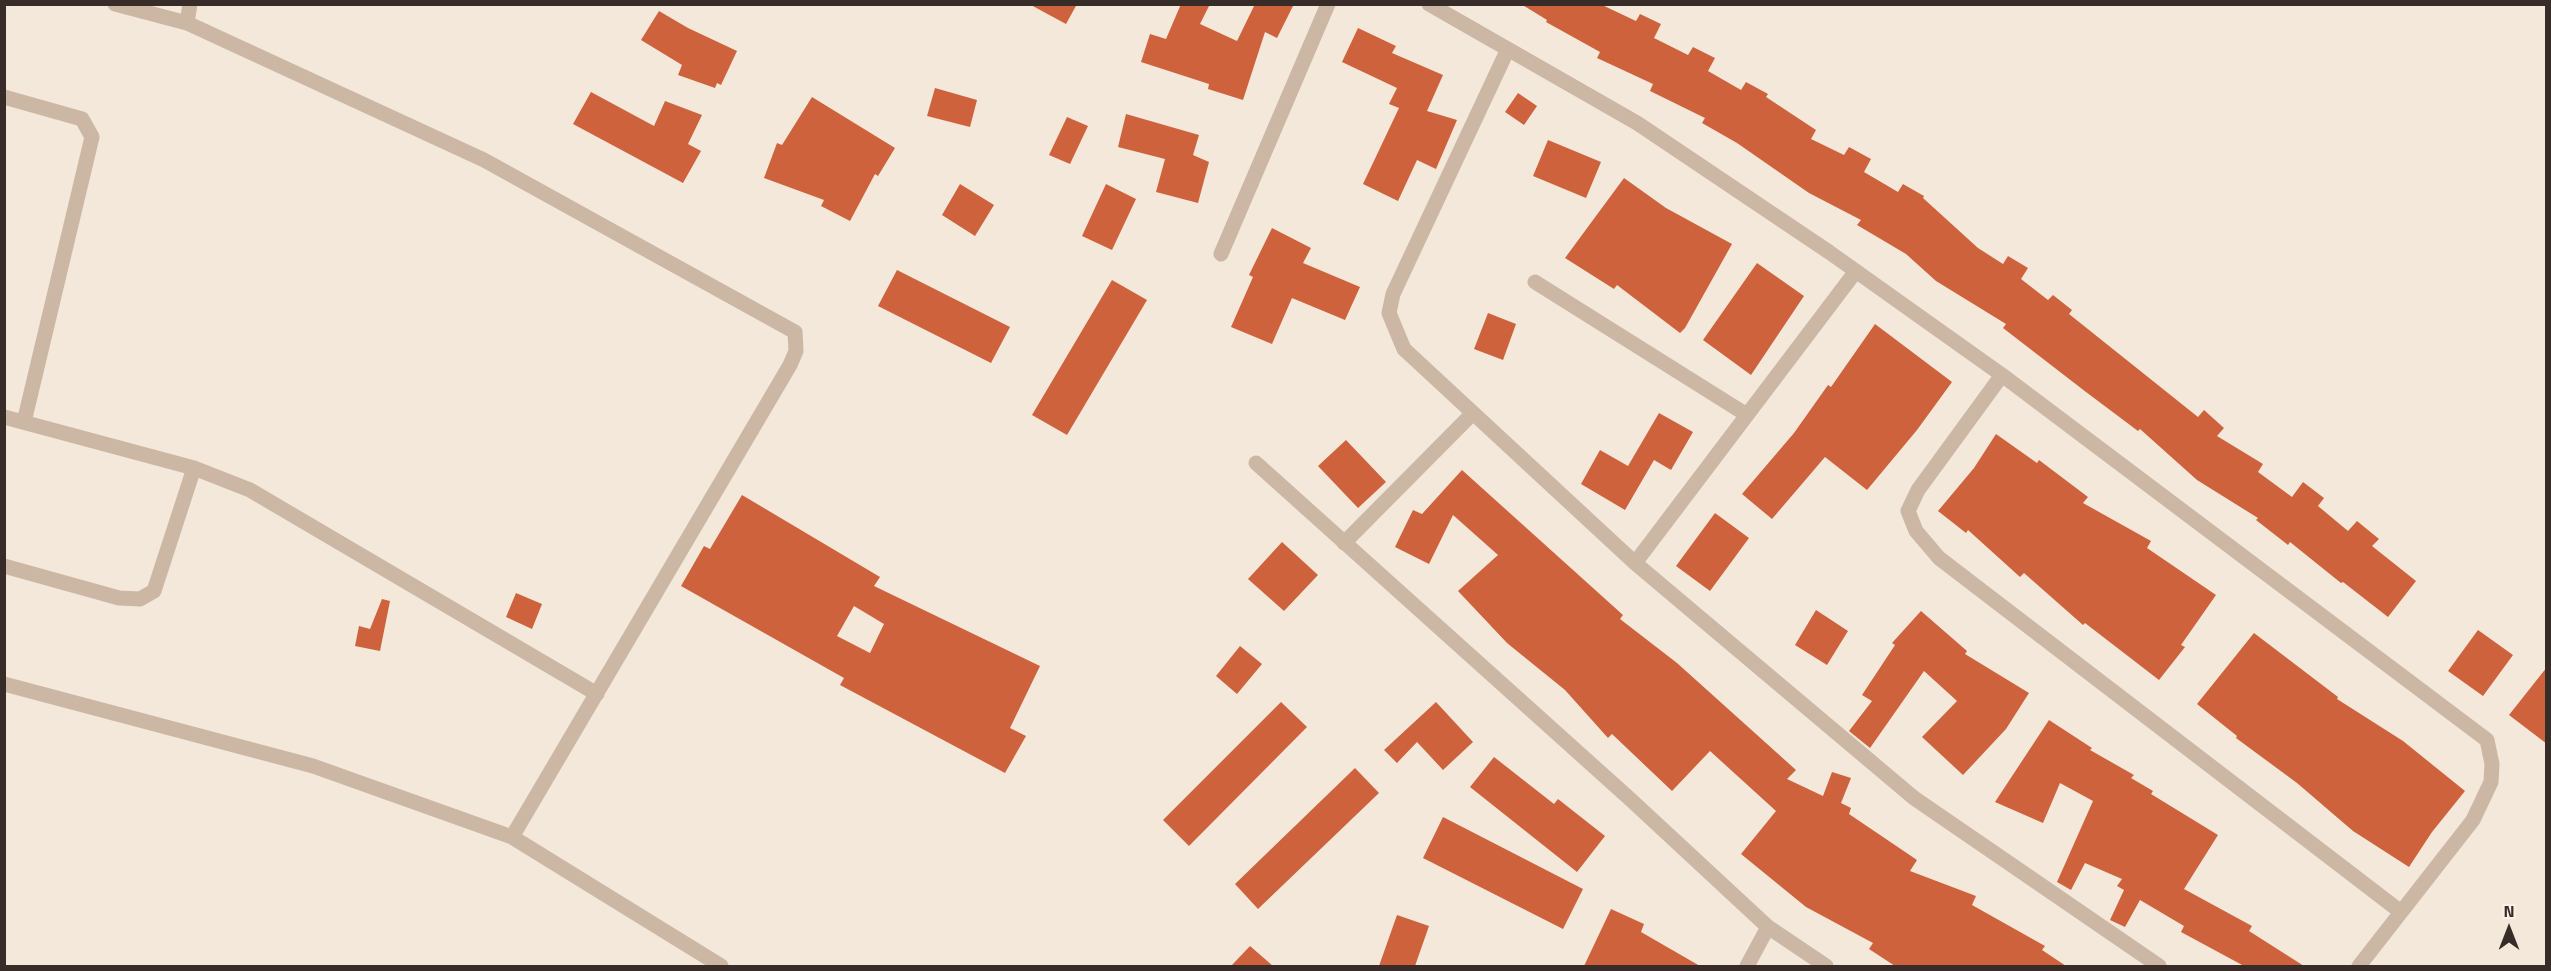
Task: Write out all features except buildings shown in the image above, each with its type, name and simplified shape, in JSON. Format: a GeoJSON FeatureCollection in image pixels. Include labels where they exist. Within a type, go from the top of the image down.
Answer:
{"type":"FeatureCollection","features":[{"type":"Feature","properties":{"kind":"street"},"geometry":{"type":"LineString","coordinates":[[115,4],[187,23],[484,160],[795,332],[796,351],[790,365],[512,837]]}},
{"type":"Feature","properties":{"kind":"street"},"geometry":{"type":"LineString","coordinates":[[187,23],[190,4]]}},
{"type":"Feature","properties":{"kind":"street"},"geometry":{"type":"LineString","coordinates":[[1221,254],[1328,4]]}},
{"type":"Feature","properties":{"kind":"street"},"geometry":{"type":"LineString","coordinates":[[1429,4],[1637,123],[1856,271],[2002,375],[2487,740],[2492,764],[2491,782],[2473,820],[2359,966]]}},
{"type":"Feature","properties":{"kind":"street"},"geometry":{"type":"LineString","coordinates":[[1508,49],[1393,294],[1389,314],[1404,349],[1635,563],[1914,798],[2159,966]]}},
{"type":"Feature","properties":{"kind":"street"},"geometry":{"type":"LineString","coordinates":[[4,97],[82,119],[92,137],[24,422]]}},
{"type":"Feature","properties":{"kind":"street"},"geometry":{"type":"LineString","coordinates":[[1635,563],[1856,271]]}},
{"type":"Feature","properties":{"kind":"street"},"geometry":{"type":"LineString","coordinates":[[1535,282],[1747,415]]}},
{"type":"Feature","properties":{"kind":"street"},"geometry":{"type":"LineString","coordinates":[[2002,375],[1918,490],[1908,511],[1916,531],[1939,558],[2401,912]]}},
{"type":"Feature","properties":{"kind":"street"},"geometry":{"type":"LineString","coordinates":[[1344,543],[1473,413]]}},
{"type":"Feature","properties":{"kind":"street"},"geometry":{"type":"LineString","coordinates":[[4,417],[194,468],[250,490],[597,694]]}},
{"type":"Feature","properties":{"kind":"street"},"geometry":{"type":"LineString","coordinates":[[1256,463],[1630,799],[1768,927],[1826,966]]}},
{"type":"Feature","properties":{"kind":"street"},"geometry":{"type":"LineString","coordinates":[[4,566],[119,598],[140,599],[154,591],[194,468]]}},
{"type":"Feature","properties":{"kind":"street"},"geometry":{"type":"LineString","coordinates":[[4,684],[313,766],[512,837],[721,966]]}},
{"type":"Feature","properties":{"kind":"street"},"geometry":{"type":"LineString","coordinates":[[1747,966],[1768,927]]}}]}
